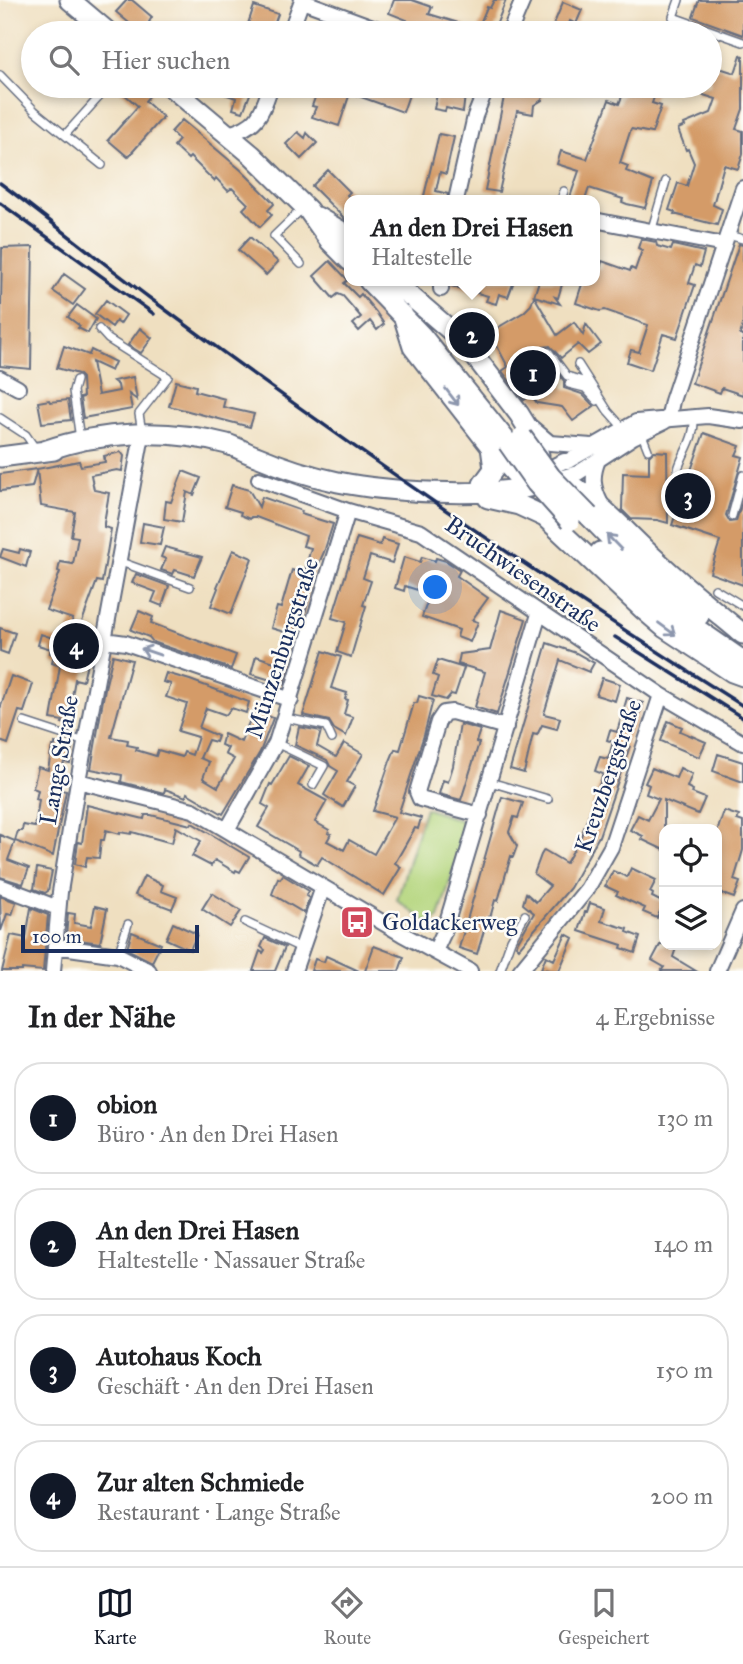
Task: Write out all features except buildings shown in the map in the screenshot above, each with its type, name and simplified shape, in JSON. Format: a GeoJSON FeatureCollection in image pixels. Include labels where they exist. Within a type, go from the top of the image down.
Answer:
{"type":"FeatureCollection","features":[{"type":"Feature","properties":{"kind":"main road"},"geometry":{"type":"LineString","coordinates":[[79,3],[97,21]]}},
{"type":"Feature","properties":{"kind":"main road"},"geometry":{"type":"LineString","coordinates":[[184,98],[228,134],[306,209],[344,256]]}},
{"type":"Feature","properties":{"kind":"main road"},"geometry":{"type":"LineString","coordinates":[[306,209],[344,235]]}},
{"type":"Feature","properties":{"kind":"main road"},"geometry":{"type":"LineString","coordinates":[[374,286],[452,371],[537,479],[743,634]]}},
{"type":"Feature","properties":{"kind":"main road"},"geometry":{"type":"LineString","coordinates":[[395,286],[536,482],[587,515],[631,559],[686,606],[743,647]]}},
{"type":"Feature","properties":{"kind":"main road"},"geometry":{"type":"LineString","coordinates":[[397,286],[464,342],[519,414],[534,438],[540,458],[534,499],[545,517],[665,628],[732,672],[743,676]]}},
{"type":"Feature","properties":{"kind":"main road"},"geometry":{"type":"LineString","coordinates":[[41,451],[80,440],[115,435],[142,439]]}},
{"type":"Feature","properties":{"kind":"main road"},"geometry":{"type":"LineString","coordinates":[[0,457],[169,435],[229,444],[257,457],[337,482],[478,493],[537,479]]}},
{"type":"Feature","properties":{"kind":"main road"},"geometry":{"type":"LineString","coordinates":[[483,484],[494,469],[507,442]]}},
{"type":"Feature","properties":{"kind":"main road"},"geometry":{"type":"LineString","coordinates":[[453,491],[483,484],[537,479]]}},
{"type":"Feature","properties":{"kind":"main road"},"geometry":{"type":"LineString","coordinates":[[453,491],[502,500],[545,517]]}},
{"type":"Feature","properties":{"kind":"main road"},"geometry":{"type":"LineString","coordinates":[[587,515],[608,560],[655,600],[743,661]]}},
{"type":"Feature","properties":{"kind":"street"},"geometry":{"type":"LineString","coordinates":[[514,21],[523,0]]}},
{"type":"Feature","properties":{"kind":"street"},"geometry":{"type":"LineString","coordinates":[[294,21],[302,1],[356,21]]}},
{"type":"Feature","properties":{"kind":"street"},"geometry":{"type":"LineString","coordinates":[[228,134],[248,128],[261,114],[267,98]]}},
{"type":"Feature","properties":{"kind":"street"},"geometry":{"type":"LineString","coordinates":[[457,195],[482,98]]}},
{"type":"Feature","properties":{"kind":"street"},"geometry":{"type":"LineString","coordinates":[[668,420],[743,188]]}},
{"type":"Feature","properties":{"kind":"street"},"geometry":{"type":"LineString","coordinates":[[600,221],[651,232],[726,240]]}},
{"type":"Feature","properties":{"kind":"street"},"geometry":{"type":"LineString","coordinates":[[0,378],[18,388]]}},
{"type":"Feature","properties":{"kind":"street"},"geometry":{"type":"LineString","coordinates":[[519,414],[539,436],[550,443],[596,453]]}},
{"type":"Feature","properties":{"kind":"street"},"geometry":{"type":"LineString","coordinates":[[537,479],[578,473],[596,453],[633,430],[668,420],[708,416],[743,421]]}},
{"type":"Feature","properties":{"kind":"street","name":"Lange Straße"},"geometry":{"type":"LineString","coordinates":[[53,971],[58,908],[78,782],[142,439]]}},
{"type":"Feature","properties":{"kind":"street"},"geometry":{"type":"LineString","coordinates":[[587,515],[594,489],[596,453]]}},
{"type":"Feature","properties":{"kind":"street","name":"Bruchwiesenstraße"},"geometry":{"type":"LineString","coordinates":[[259,479],[348,511],[421,532],[661,695],[743,743]]}},
{"type":"Feature","properties":{"kind":"street","name":"Münzenburgstraße"},"geometry":{"type":"LineString","coordinates":[[227,830],[276,743],[348,511]]}},
{"type":"Feature","properties":{"kind":"street"},"geometry":{"type":"LineString","coordinates":[[435,951],[444,932],[540,614]]}},
{"type":"Feature","properties":{"kind":"street"},"geometry":{"type":"LineString","coordinates":[[104,640],[126,643],[291,701]]}},
{"type":"Feature","properties":{"kind":"street","name":"Kreuzbergstraße"},"geometry":{"type":"LineString","coordinates":[[520,971],[587,889],[611,848],[661,695]]}},
{"type":"Feature","properties":{"kind":"street"},"geometry":{"type":"LineString","coordinates":[[480,816],[420,799],[417,792],[438,722],[444,713],[452,712],[506,727]]}},
{"type":"Feature","properties":{"kind":"street"},"geometry":{"type":"LineString","coordinates":[[78,782],[192,810],[470,971]]}},
{"type":"Feature","properties":{"kind":"street"},"geometry":{"type":"LineString","coordinates":[[0,886],[58,908]]}},
{"type":"Feature","properties":{"kind":"street"},"geometry":{"type":"LineString","coordinates":[[294,971],[323,887]]}},
{"type":"Feature","properties":{"kind":"street"},"geometry":{"type":"LineString","coordinates":[[717,971],[743,911]]}},
{"type":"Feature","properties":{"kind":"street"},"geometry":{"type":"LineString","coordinates":[[55,946],[118,955],[149,971]]}},
{"type":"Feature","properties":{"kind":"lane"},"geometry":{"type":"LineString","coordinates":[[679,0],[673,17],[685,21]]}},
{"type":"Feature","properties":{"kind":"lane"},"geometry":{"type":"LineString","coordinates":[[722,34],[743,41]]}},
{"type":"Feature","properties":{"kind":"lane"},"geometry":{"type":"LineString","coordinates":[[0,75],[21,96]]}},
{"type":"Feature","properties":{"kind":"lane"},"geometry":{"type":"LineString","coordinates":[[23,98],[102,165]]}},
{"type":"Feature","properties":{"kind":"lane"},"geometry":{"type":"LineString","coordinates":[[65,135],[98,98]]}},
{"type":"Feature","properties":{"kind":"lane"},"geometry":{"type":"LineString","coordinates":[[651,232],[666,181]]}},
{"type":"Feature","properties":{"kind":"lane"},"geometry":{"type":"LineString","coordinates":[[563,195],[564,191]]}},
{"type":"Feature","properties":{"kind":"lane"},"geometry":{"type":"LineString","coordinates":[[301,264],[274,236],[306,209]]}},
{"type":"Feature","properties":{"kind":"lane"},"geometry":{"type":"LineString","coordinates":[[726,240],[743,239]]}},
{"type":"Feature","properties":{"kind":"lane"},"geometry":{"type":"LineString","coordinates":[[99,329],[108,339],[168,377],[139,414],[142,439]]}},
{"type":"Feature","properties":{"kind":"lane"},"geometry":{"type":"LineString","coordinates":[[545,353],[550,352],[568,376],[590,384]]}},
{"type":"Feature","properties":{"kind":"lane"},"geometry":{"type":"LineString","coordinates":[[578,364],[608,411]]}},
{"type":"Feature","properties":{"kind":"lane"},"geometry":{"type":"LineString","coordinates":[[76,380],[73,391],[80,440]]}},
{"type":"Feature","properties":{"kind":"lane"},"geometry":{"type":"LineString","coordinates":[[569,384],[585,388],[600,406],[633,430],[648,450]]}},
{"type":"Feature","properties":{"kind":"lane"},"geometry":{"type":"LineString","coordinates":[[676,486],[677,468],[684,450],[693,438],[694,417]]}},
{"type":"Feature","properties":{"kind":"lane"},"geometry":{"type":"LineString","coordinates":[[0,418],[26,435],[41,451]]}},
{"type":"Feature","properties":{"kind":"lane"},"geometry":{"type":"LineString","coordinates":[[732,516],[743,475]]}},
{"type":"Feature","properties":{"kind":"lane"},"geometry":{"type":"LineString","coordinates":[[118,561],[190,587]]}},
{"type":"Feature","properties":{"kind":"lane"},"geometry":{"type":"LineString","coordinates":[[715,590],[743,606]]}},
{"type":"Feature","properties":{"kind":"lane"},"geometry":{"type":"LineString","coordinates":[[285,718],[326,726],[332,739]]}},
{"type":"Feature","properties":{"kind":"lane"},"geometry":{"type":"LineString","coordinates":[[23,722],[85,741]]}},
{"type":"Feature","properties":{"kind":"lane"},"geometry":{"type":"LineString","coordinates":[[276,743],[324,766],[313,785]]}},
{"type":"Feature","properties":{"kind":"lane"},"geometry":{"type":"LineString","coordinates":[[490,782],[548,799]]}},
{"type":"Feature","properties":{"kind":"lane"},"geometry":{"type":"LineString","coordinates":[[500,971],[511,940],[525,915]]}},
{"type":"Feature","properties":{"kind":"lane"},"geometry":{"type":"LineString","coordinates":[[245,922],[302,948]]}},
{"type":"Feature","properties":{"kind":"lane"},"geometry":{"type":"LineString","coordinates":[[118,955],[128,925]]}},
{"type":"Feature","properties":{"kind":"green space"},"geometry":{"type":"Polygon","coordinates":[[[425,808],[468,823],[439,917],[433,922],[425,921],[397,900],[425,808]]]}},
{"type":"Feature","properties":{"kind":"railway"},"geometry":{"type":"LineString","coordinates":[[0,183],[151,299],[369,457],[592,609],[743,706]]}},
{"type":"Feature","properties":{"kind":"railway"},"geometry":{"type":"LineString","coordinates":[[0,203],[154,314]]}},
{"type":"Feature","properties":{"kind":"railway"},"geometry":{"type":"LineString","coordinates":[[615,637],[743,718]]}},
{"type":"Feature","properties":{"kind":"place","name":"An den Drei Hasen"},"geometry":{"type":"Point","coordinates":[472,335]}},
{"type":"Feature","properties":{"kind":"place","name":"obion"},"geometry":{"type":"Point","coordinates":[533,373]}},
{"type":"Feature","properties":{"kind":"place","name":"Autohaus Koch"},"geometry":{"type":"Point","coordinates":[688,496]}},
{"type":"Feature","properties":{"kind":"place","name":"Zur alten Schmiede"},"geometry":{"type":"Point","coordinates":[76,646]}},
{"type":"Feature","properties":{"kind":"place","name":"Goldackerweg"},"geometry":{"type":"Point","coordinates":[357,922]}}]}
